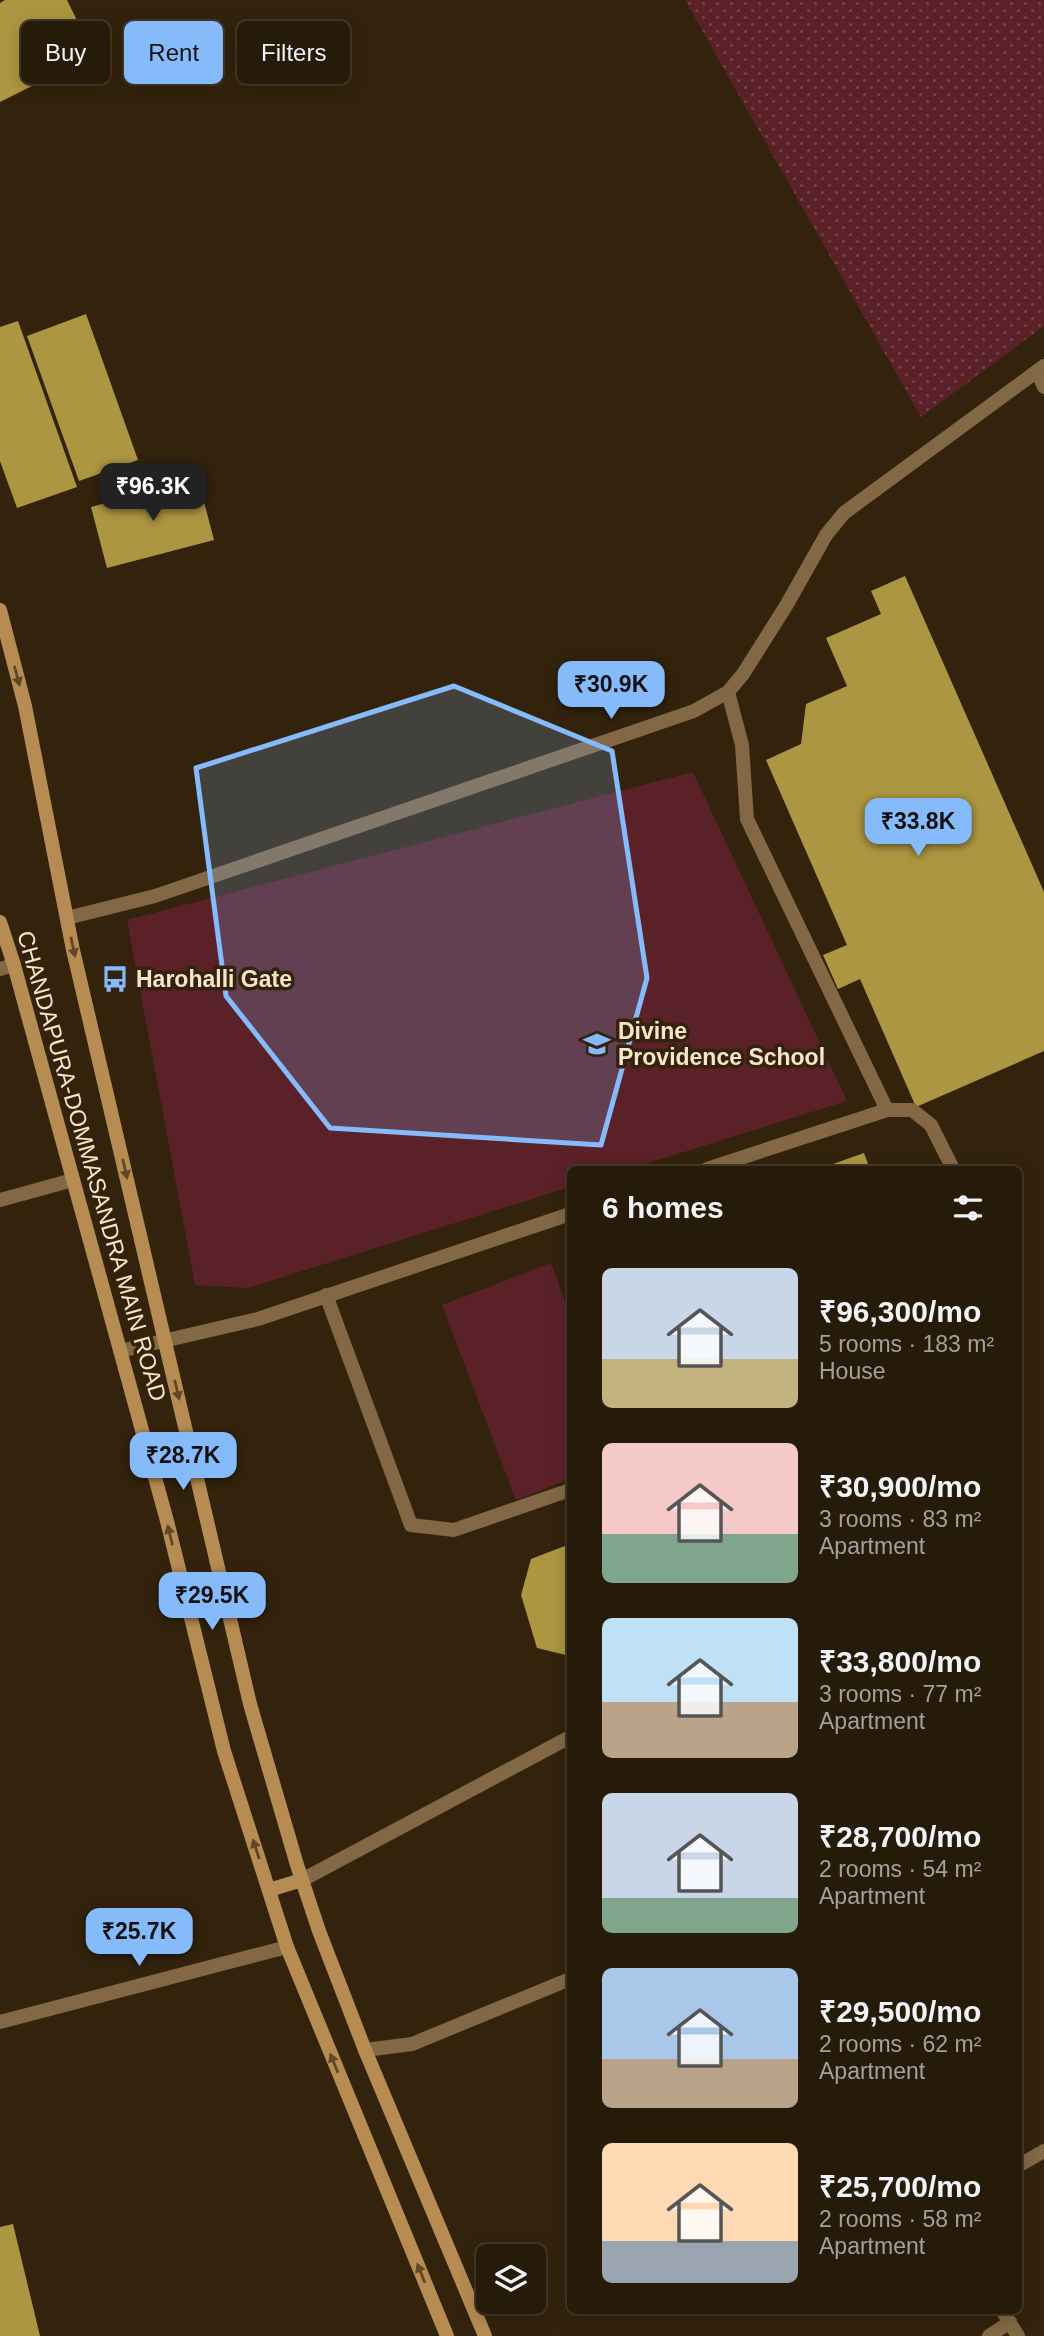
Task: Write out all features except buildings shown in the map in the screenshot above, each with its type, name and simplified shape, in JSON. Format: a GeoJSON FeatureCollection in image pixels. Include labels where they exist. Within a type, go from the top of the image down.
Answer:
{"type":"FeatureCollection","features":[{"type":"Feature","properties":{"kind":"main road","name":"CHANDAPURA-DOMMASANDRA MAIN ROAD"},"geometry":{"type":"LineString","coordinates":[[0,610],[25,706],[67,918],[250,1703],[302,1880],[365,2050],[485,2336]]}},
{"type":"Feature","properties":{"kind":"main road","name":"CHANDAPURA-DOMMASANDRA MAIN ROAD"},"geometry":{"type":"LineString","coordinates":[[0,922],[7,967],[73,1180],[167,1521],[224,1751],[287,1947],[447,2336]]}},
{"type":"Feature","properties":{"kind":"main road"},"geometry":{"type":"LineString","coordinates":[[269,1890],[302,1880]]}},
{"type":"Feature","properties":{"kind":"street"},"geometry":{"type":"LineString","coordinates":[[67,918],[155,896],[694,711],[728,692],[743,674],[826,535],[844,513],[1040,369],[1044,387]]}},
{"type":"Feature","properties":{"kind":"street"},"geometry":{"type":"LineString","coordinates":[[728,692],[742,745],[747,819],[887,1110]]}},
{"type":"Feature","properties":{"kind":"street"},"geometry":{"type":"LineString","coordinates":[[716,1166],[887,1110],[912,1110],[931,1125],[952,1166]]}},
{"type":"Feature","properties":{"kind":"street"},"geometry":{"type":"LineString","coordinates":[[0,1200],[73,1180]]}},
{"type":"Feature","properties":{"kind":"street"},"geometry":{"type":"LineString","coordinates":[[120,1351],[258,1319],[567,1215]]}},
{"type":"Feature","properties":{"kind":"street"},"geometry":{"type":"LineString","coordinates":[[326,1295],[411,1525],[454,1530],[567,1491]]}},
{"type":"Feature","properties":{"kind":"street"},"geometry":{"type":"LineString","coordinates":[[302,1880],[567,1739]]}},
{"type":"Feature","properties":{"kind":"street"},"geometry":{"type":"LineString","coordinates":[[0,2022],[287,1947]]}},
{"type":"Feature","properties":{"kind":"street"},"geometry":{"type":"LineString","coordinates":[[365,2050],[412,2044],[567,1980]]}},
{"type":"Feature","properties":{"kind":"street"},"geometry":{"type":"LineString","coordinates":[[1022,2164],[1044,2151]]}},
{"type":"Feature","properties":{"kind":"street"},"geometry":{"type":"LineString","coordinates":[[989,2336],[1006,2316],[1018,2336]]}},
{"type":"Feature","properties":{"kind":"highlighted area"},"geometry":{"type":"Polygon","coordinates":[[[454,686],[612,751],[647,978],[601,1145],[330,1128],[226,996],[196,768],[454,686]]]}},
{"type":"Feature","properties":{"kind":"shaded area"},"geometry":{"type":"Polygon","coordinates":[[[685,0],[1044,0],[1044,326],[921,417],[685,0]]]}},
{"type":"Feature","properties":{"kind":"shaded area"},"geometry":{"type":"Polygon","coordinates":[[[693,772],[847,1101],[639,1166],[567,1166],[567,1188],[248,1288],[195,1285],[127,920],[693,772]]]}},
{"type":"Feature","properties":{"kind":"shaded area"},"geometry":{"type":"Polygon","coordinates":[[[551,1263],[567,1307],[567,1480],[516,1500],[442,1305],[551,1263]]]}},
{"type":"Feature","properties":{"kind":"place","name":"Harohalli Gate"},"geometry":{"type":"Point","coordinates":[115,979]}},
{"type":"Feature","properties":{"kind":"place","name":"Divine Providence School"},"geometry":{"type":"Point","coordinates":[597,1044]}}]}
